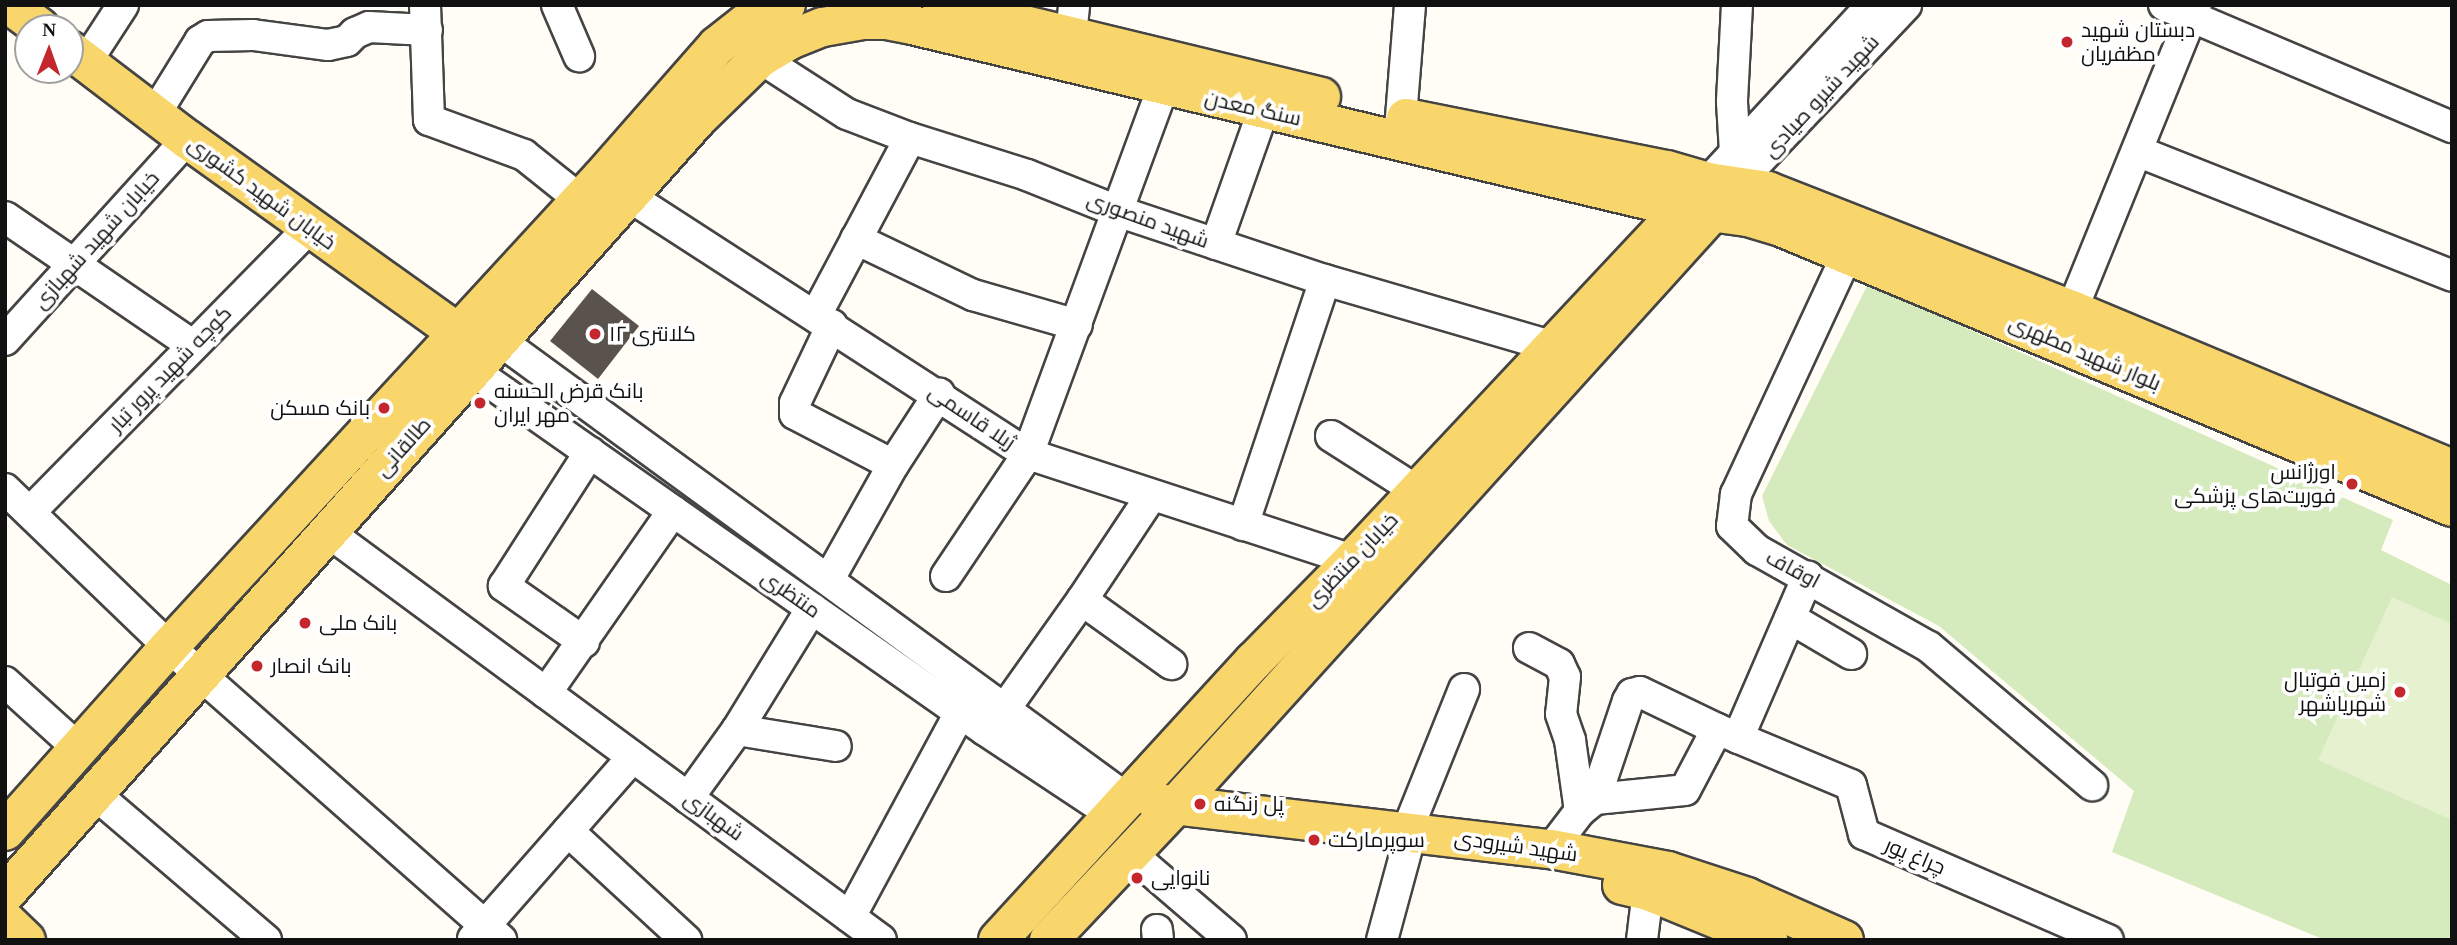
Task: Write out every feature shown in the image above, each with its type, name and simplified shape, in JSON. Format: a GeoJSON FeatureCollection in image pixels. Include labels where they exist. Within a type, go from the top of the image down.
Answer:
{"type":"FeatureCollection","features":[{"type":"Feature","properties":{"kind":"main road","name":"طالقانی"},"geometry":{"type":"LineString","coordinates":[[5,894],[499,340],[717,46],[750,20],[786,5]]}},
{"type":"Feature","properties":{"kind":"main road","name":"سنگ معدن"},"geometry":{"type":"LineString","coordinates":[[942,5],[1072,20],[1401,117],[1667,170],[1721,185]]}},
{"type":"Feature","properties":{"kind":"main road","name":"سنگ معدن"},"geometry":{"type":"LineString","coordinates":[[823,27],[861,20],[887,20],[1263,111],[1721,185]]}},
{"type":"Feature","properties":{"kind":"main road","name":"طالقانی"},"geometry":{"type":"LineString","coordinates":[[5,831],[457,332],[698,118],[760,58],[790,40],[823,27]]}},
{"type":"Feature","properties":{"kind":"main road","name":"خیابان شهید کشوری"},"geometry":{"type":"LineString","coordinates":[[84,61],[187,139],[457,332]]}},
{"type":"Feature","properties":{"kind":"main road","name":"بلوار شهید مطهری"},"geometry":{"type":"LineString","coordinates":[[1721,185],[1781,227],[1847,255],[2062,324],[2452,469]]}},
{"type":"Feature","properties":{"kind":"main road","name":"بلوار شهید مطهری"},"geometry":{"type":"LineString","coordinates":[[1721,185],[1768,191],[1813,207],[2452,507]]}},
{"type":"Feature","properties":{"kind":"main road","name":"خیابان منتظری"},"geometry":{"type":"LineString","coordinates":[[998,940],[1119,806],[1353,560],[1551,346],[1721,185]]}},
{"type":"Feature","properties":{"kind":"main road","name":"خیابان منتظری"},"geometry":{"type":"LineString","coordinates":[[1049,940],[1170,812],[1721,185]]}},
{"type":"Feature","properties":{"kind":"main road","name":"شهید شیرودی"},"geometry":{"type":"LineString","coordinates":[[1119,806],[1407,839],[1551,849],[1668,871],[1747,897],[1843,940]]}},
{"type":"Feature","properties":{"kind":"main road","name":"شهید شیرودی"},"geometry":{"type":"LineString","coordinates":[[1407,839],[1586,875],[1648,891],[1768,940]]}},
{"type":"Feature","properties":{"kind":"main road"},"geometry":{"type":"LineString","coordinates":[[5,920],[26,940]]}},
{"type":"Feature","properties":{"kind":"street"},"geometry":{"type":"LineString","coordinates":[[84,49],[123,5]]}},
{"type":"Feature","properties":{"kind":"street"},"geometry":{"type":"LineString","coordinates":[[557,5],[579,56]]}},
{"type":"Feature","properties":{"kind":"street"},"geometry":{"type":"LineString","coordinates":[[1401,117],[1410,5]]}},
{"type":"Feature","properties":{"kind":"street","name":"شهید شیرو صیادی"},"geometry":{"type":"LineString","coordinates":[[1721,185],[1872,5]]}},
{"type":"Feature","properties":{"kind":"street","name":"شهید شیرو صیادی"},"geometry":{"type":"LineString","coordinates":[[1721,185],[1906,5]]}},
{"type":"Feature","properties":{"kind":"street"},"geometry":{"type":"LineString","coordinates":[[2164,5],[2193,11],[2452,127]]}},
{"type":"Feature","properties":{"kind":"street"},"geometry":{"type":"LineString","coordinates":[[1721,185],[1732,102],[1729,7]]}},
{"type":"Feature","properties":{"kind":"street"},"geometry":{"type":"LineString","coordinates":[[2062,324],[2137,151],[2193,11]]}},
{"type":"Feature","properties":{"kind":"street"},"geometry":{"type":"LineString","coordinates":[[155,114],[201,41],[208,36],[253,35],[328,45],[347,41],[355,33],[369,27],[426,18]]}},
{"type":"Feature","properties":{"kind":"street","name":"ژیلا قاسمی"},"geometry":{"type":"LineString","coordinates":[[426,18],[429,120],[524,155],[824,320],[1028,454],[1353,560]]}},
{"type":"Feature","properties":{"kind":"street","name":"شهید منصوری"},"geometry":{"type":"LineString","coordinates":[[760,58],[847,114],[909,138],[1027,175],[1117,211],[1325,280],[1551,346]]}},
{"type":"Feature","properties":{"kind":"street"},"geometry":{"type":"LineString","coordinates":[[946,576],[1028,454],[1163,87]]}},
{"type":"Feature","properties":{"kind":"street"},"geometry":{"type":"LineString","coordinates":[[1216,244],[1263,111]]}},
{"type":"Feature","properties":{"kind":"street"},"geometry":{"type":"LineString","coordinates":[[893,465],[795,414],[794,403],[856,239],[909,138]]}},
{"type":"Feature","properties":{"kind":"street","name":"خیابان شهید شهبازی"},"geometry":{"type":"LineString","coordinates":[[5,340],[187,139]]}},
{"type":"Feature","properties":{"kind":"street"},"geometry":{"type":"LineString","coordinates":[[2137,151],[2452,276]]}},
{"type":"Feature","properties":{"kind":"street"},"geometry":{"type":"LineString","coordinates":[[5,217],[192,345]]}},
{"type":"Feature","properties":{"kind":"street","name":"کوچه شهید پرور تبار"},"geometry":{"type":"LineString","coordinates":[[31,511],[310,227]]}},
{"type":"Feature","properties":{"kind":"street"},"geometry":{"type":"LineString","coordinates":[[856,239],[973,295],[1076,326]]}},
{"type":"Feature","properties":{"kind":"street","name":"اوقاف"},"geometry":{"type":"LineString","coordinates":[[1847,255],[1736,494],[1732,526],[1758,550],[1929,647],[2092,785]]}},
{"type":"Feature","properties":{"kind":"street"},"geometry":{"type":"LineString","coordinates":[[1243,525],[1325,280]]}},
{"type":"Feature","properties":{"kind":"street","name":"منتظری"},"geometry":{"type":"LineString","coordinates":[[499,340],[829,579],[1004,710],[1119,806]]}},
{"type":"Feature","properties":{"kind":"street","name":"منتظری"},"geometry":{"type":"LineString","coordinates":[[472,370],[960,713],[1119,806]]}},
{"type":"Feature","properties":{"kind":"street"},"geometry":{"type":"LineString","coordinates":[[829,579],[893,465],[939,394]]}},
{"type":"Feature","properties":{"kind":"street"},"geometry":{"type":"LineString","coordinates":[[1331,436],[1417,491]]}},
{"type":"Feature","properties":{"kind":"street"},"geometry":{"type":"LineString","coordinates":[[584,642],[504,586],[590,452]]}},
{"type":"Feature","properties":{"kind":"street"},"geometry":{"type":"LineString","coordinates":[[5,489],[31,511],[169,647],[203,675],[486,935],[568,831],[633,757]]}},
{"type":"Feature","properties":{"kind":"street"},"geometry":{"type":"LineString","coordinates":[[1004,710],[1151,496]]}},
{"type":"Feature","properties":{"kind":"street"},"geometry":{"type":"LineString","coordinates":[[547,693],[673,511]]}},
{"type":"Feature","properties":{"kind":"street","name":"شهبازی"},"geometry":{"type":"LineString","coordinates":[[328,532],[881,940]]}},
{"type":"Feature","properties":{"kind":"street"},"geometry":{"type":"LineString","coordinates":[[1587,805],[1685,790],[1728,733],[1790,618],[1808,576]]}},
{"type":"Feature","properties":{"kind":"street"},"geometry":{"type":"LineString","coordinates":[[1082,600],[1171,664]]}},
{"type":"Feature","properties":{"kind":"street"},"geometry":{"type":"LineString","coordinates":[[688,798],[737,730],[812,608]]}},
{"type":"Feature","properties":{"kind":"street"},"geometry":{"type":"LineString","coordinates":[[1790,618],[1851,654]]}},
{"type":"Feature","properties":{"kind":"street"},"geometry":{"type":"LineString","coordinates":[[1529,648],[1559,664],[1565,677],[1561,714],[1587,805]]}},
{"type":"Feature","properties":{"kind":"street"},"geometry":{"type":"LineString","coordinates":[[5,682],[79,750]]}},
{"type":"Feature","properties":{"kind":"street"},"geometry":{"type":"LineString","coordinates":[[1382,940],[1407,839],[1464,689]]}},
{"type":"Feature","properties":{"kind":"street"},"geometry":{"type":"LineString","coordinates":[[1551,849],[1587,805],[1632,694],[1640,692],[1728,733]]}},
{"type":"Feature","properties":{"kind":"street"},"geometry":{"type":"LineString","coordinates":[[850,917],[960,713]]}},
{"type":"Feature","properties":{"kind":"street"},"geometry":{"type":"LineString","coordinates":[[737,730],[836,747]]}},
{"type":"Feature","properties":{"kind":"street","name":"چراغ پور"},"geometry":{"type":"LineString","coordinates":[[1728,733],[1851,785],[1864,834],[2090,936]]}},
{"type":"Feature","properties":{"kind":"street"},"geometry":{"type":"LineString","coordinates":[[96,794],[266,940]]}},
{"type":"Feature","properties":{"kind":"street"},"geometry":{"type":"LineString","coordinates":[[568,831],[686,940]]}},
{"type":"Feature","properties":{"kind":"street"},"geometry":{"type":"LineString","coordinates":[[1130,853],[1231,940]]}},
{"type":"Feature","properties":{"kind":"street"},"geometry":{"type":"LineString","coordinates":[[1642,940],[1648,891]]}},
{"type":"Feature","properties":{"kind":"green space"},"geometry":{"type":"Polygon","coordinates":[[[1868,284],[2393,520],[2381,550],[2452,585],[2452,940],[2325,940],[2112,852],[2134,791],[1939,626],[1787,545],[1769,521],[1762,496],[1868,284]]]}},
{"type":"Feature","properties":{"kind":"green space","name":"زمین فوتبال شهریاشهر"},"geometry":{"type":"Polygon","coordinates":[[[2392,597],[2452,624],[2452,820],[2318,760],[2392,597]]]}},
{"type":"Feature","properties":{"kind":"building","name":"کلانتری ۱۲"},"geometry":{"type":"Polygon","coordinates":[[[592,289],[639,326],[598,379],[550,341],[592,289]]]}},
{"type":"Feature","properties":{"kind":"place","name":"دبستان شهید مظفریان"},"geometry":{"type":"Point","coordinates":[2067,42]}},
{"type":"Feature","properties":{"kind":"place","name":"کلانتری ۱۲"},"geometry":{"type":"Point","coordinates":[595,334]}},
{"type":"Feature","properties":{"kind":"place","name":"بانک قرض الحسنه مهر ایران"},"geometry":{"type":"Point","coordinates":[480,403]}},
{"type":"Feature","properties":{"kind":"place","name":"بانک مسکن"},"geometry":{"type":"Point","coordinates":[384,408]}},
{"type":"Feature","properties":{"kind":"place","name":"اورژانس فوریت‌های پزشکی"},"geometry":{"type":"Point","coordinates":[2352,484]}},
{"type":"Feature","properties":{"kind":"place","name":"بانک ملی"},"geometry":{"type":"Point","coordinates":[305,623]}},
{"type":"Feature","properties":{"kind":"place","name":"بانک انصار"},"geometry":{"type":"Point","coordinates":[257,666]}},
{"type":"Feature","properties":{"kind":"place","name":"زمین فوتبال شهریاشهر"},"geometry":{"type":"Point","coordinates":[2400,692]}},
{"type":"Feature","properties":{"kind":"place","name":"پل زنگنه"},"geometry":{"type":"Point","coordinates":[1200,804]}},
{"type":"Feature","properties":{"kind":"place","name":"سوپرمارکت"},"geometry":{"type":"Point","coordinates":[1314,840]}},
{"type":"Feature","properties":{"kind":"place","name":"نانوایی"},"geometry":{"type":"Point","coordinates":[1137,878]}}]}
